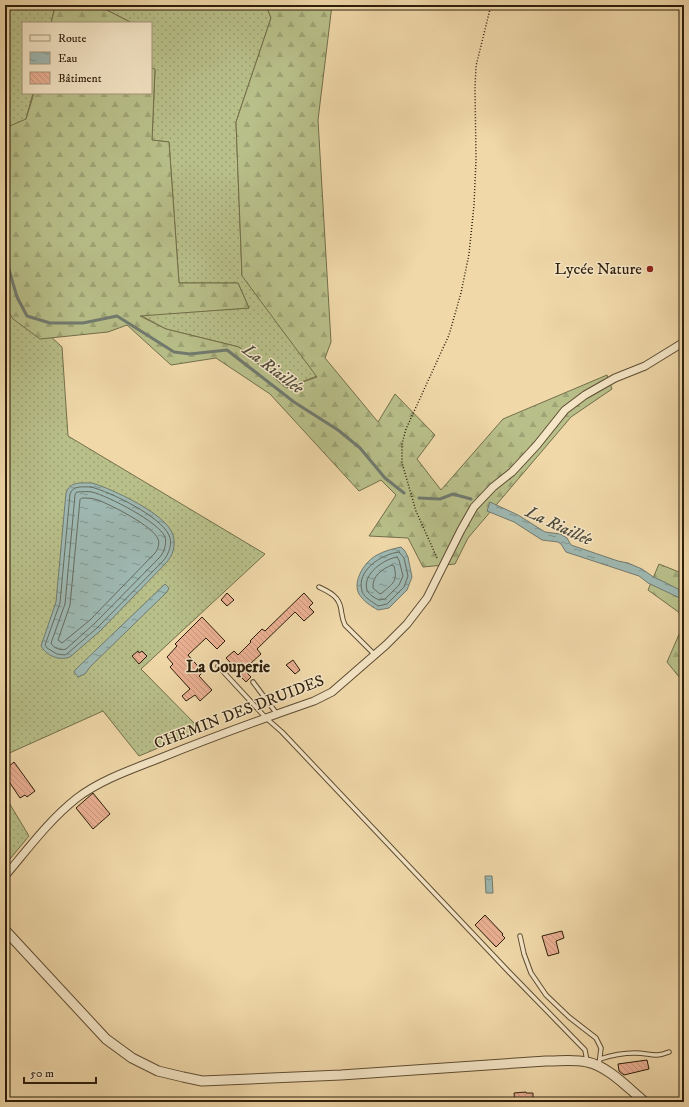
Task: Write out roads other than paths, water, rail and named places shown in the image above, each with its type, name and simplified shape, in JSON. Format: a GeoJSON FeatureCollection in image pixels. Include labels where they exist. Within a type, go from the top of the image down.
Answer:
{"type":"FeatureCollection","features":[{"type":"Feature","properties":{"kind":"street","name":"CHEMIN DES DRUIDES"},"geometry":{"type":"LineString","coordinates":[[5,876],[50,822],[77,798],[94,787],[121,774],[182,749],[332,692],[375,656],[407,624],[427,598],[474,507],[493,487],[512,472],[537,445],[565,410],[585,395],[615,378],[644,366],[684,342]]}},
{"type":"Feature","properties":{"kind":"street"},"geometry":{"type":"LineString","coordinates":[[5,930],[106,1039],[132,1058],[158,1071],[202,1081],[341,1075],[546,1061],[599,1062],[645,1102]]}},
{"type":"Feature","properties":{"kind":"lane"},"geometry":{"type":"LineString","coordinates":[[318,587],[331,592],[338,600],[342,619],[345,625],[375,656]]}},
{"type":"Feature","properties":{"kind":"lane"},"geometry":{"type":"LineString","coordinates":[[218,666],[266,718],[282,732],[509,972],[585,1050],[587,1062]]}},
{"type":"Feature","properties":{"kind":"lane"},"geometry":{"type":"LineString","coordinates":[[253,682],[277,714]]}},
{"type":"Feature","properties":{"kind":"lane"},"geometry":{"type":"LineString","coordinates":[[520,936],[524,954],[531,973],[546,995],[569,1018],[596,1038],[601,1048],[599,1062]]}},
{"type":"Feature","properties":{"kind":"lane"},"geometry":{"type":"LineString","coordinates":[[599,1062],[613,1054],[636,1053],[656,1056],[669,1052]]}},
{"type":"Feature","properties":{"kind":"water"},"geometry":{"type":"Polygon","coordinates":[[[80,483],[92,483],[138,503],[161,519],[169,527],[173,535],[173,550],[166,563],[100,631],[70,657],[58,658],[50,655],[41,646],[56,602],[66,493],[70,486],[80,483]]]}},
{"type":"Feature","properties":{"kind":"water"},"geometry":{"type":"Polygon","coordinates":[[[490,502],[518,515],[545,532],[560,534],[567,538],[571,545],[628,563],[642,569],[652,576],[684,592],[684,600],[648,583],[639,576],[566,552],[558,542],[542,540],[514,522],[487,511],[490,502]]]}},
{"type":"Feature","properties":{"kind":"water"},"geometry":{"type":"Polygon","coordinates":[[[401,547],[408,557],[412,577],[407,590],[389,608],[378,610],[365,602],[359,594],[357,589],[358,578],[364,567],[372,558],[385,551],[401,547]]]}},
{"type":"Feature","properties":{"kind":"water"},"geometry":{"type":"Polygon","coordinates":[[[165,584],[169,588],[167,592],[90,667],[85,674],[78,677],[74,672],[75,670],[165,584]]]}},
{"type":"Feature","properties":{"kind":"water"},"geometry":{"type":"Polygon","coordinates":[[[485,876],[492,876],[493,893],[486,893],[485,876]]]}},
{"type":"Feature","properties":{"kind":"waterway","name":"La Riaillée"},"geometry":{"type":"LineString","coordinates":[[5,256],[17,297],[27,316],[50,323],[83,323],[117,316],[174,352],[190,354],[227,350],[294,402],[338,430],[360,448],[385,478],[404,493]]}},
{"type":"Feature","properties":{"kind":"waterway","name":"La Riaillée"},"geometry":{"type":"LineString","coordinates":[[419,498],[440,499],[453,494],[471,499]]}},
{"type":"Feature","properties":{"kind":"place","name":"Lycée Nature"},"geometry":{"type":"Point","coordinates":[650,269]}},
{"type":"Feature","properties":{"kind":"district","name":"La Couperie"},"geometry":{"type":"Point","coordinates":[228,667]}}]}
